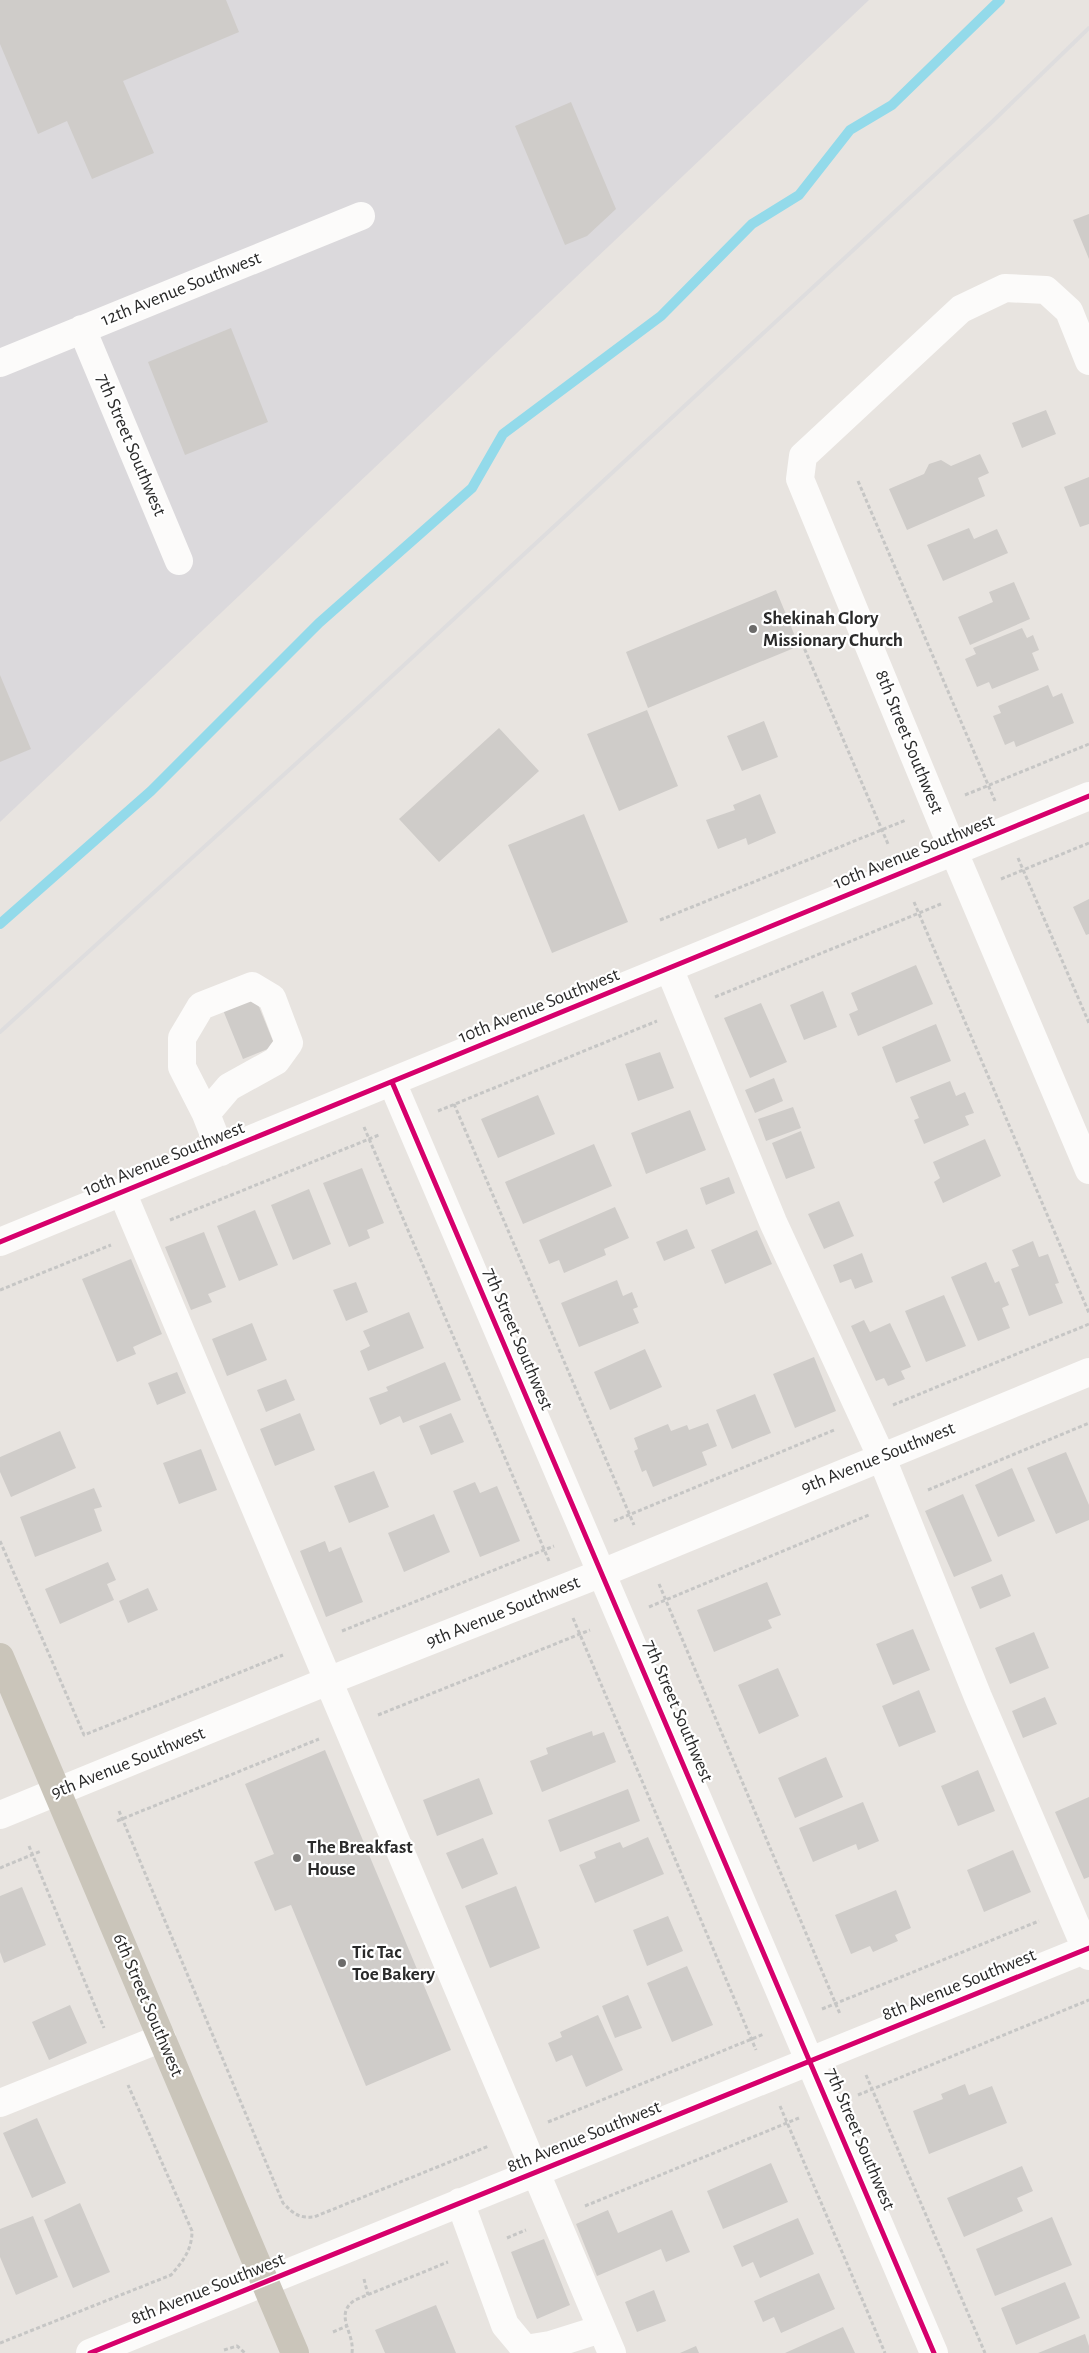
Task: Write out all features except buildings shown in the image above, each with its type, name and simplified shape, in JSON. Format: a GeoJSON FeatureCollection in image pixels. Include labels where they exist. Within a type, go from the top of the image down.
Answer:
{"type":"FeatureCollection","features":[{"type":"Feature","properties":{"kind":"main road","name":"6th Street Southwest"},"geometry":{"type":"LineString","coordinates":[[0,1657],[295,2353]]}},
{"type":"Feature","properties":{"kind":"street","name":"12th Avenue Southwest"},"geometry":{"type":"LineString","coordinates":[[0,362],[361,216]]}},
{"type":"Feature","properties":{"kind":"street","name":"8th Street Southwest"},"geometry":{"type":"LineString","coordinates":[[1089,361],[1069,311],[1046,290],[1005,288],[961,309],[817,442],[803,456],[800,479],[954,852],[1089,1170]]}},
{"type":"Feature","properties":{"kind":"street","name":"7th Street Southwest"},"geometry":{"type":"LineString","coordinates":[[82,329],[179,561]]}},
{"type":"Feature","properties":{"kind":"street","name":"10th Avenue Southwest"},"geometry":{"type":"LineString","coordinates":[[0,1242],[1089,796]]}},
{"type":"Feature","properties":{"kind":"street"},"geometry":{"type":"LineString","coordinates":[[669,968],[773,1222],[880,1456],[978,1697],[1088,1951]]}},
{"type":"Feature","properties":{"kind":"street"},"geometry":{"type":"LineString","coordinates":[[206,1114],[229,1087],[276,1061],[289,1043],[272,998],[252,986],[201,1006],[182,1038],[182,1066],[206,1114],[221,1152]]}},
{"type":"Feature","properties":{"kind":"street","name":"7th Street Southwest"},"geometry":{"type":"LineString","coordinates":[[392,1082],[934,2353]]}},
{"type":"Feature","properties":{"kind":"street"},"geometry":{"type":"LineString","coordinates":[[122,1192],[606,2341],[524,2349],[505,2325],[460,2202]]}},
{"type":"Feature","properties":{"kind":"street","name":"9th Avenue Southwest"},"geometry":{"type":"LineString","coordinates":[[0,1815],[328,1681],[602,1573],[880,1456],[1089,1372]]}},
{"type":"Feature","properties":{"kind":"street","name":"8th Avenue Southwest"},"geometry":{"type":"LineString","coordinates":[[90,2353],[460,2202],[1088,1951]]}},
{"type":"Feature","properties":{"kind":"street"},"geometry":{"type":"LineString","coordinates":[[0,2103],[162,2038]]}},
{"type":"Feature","properties":{"kind":"path"},"geometry":{"type":"LineString","coordinates":[[858,481],[996,804]]}},
{"type":"Feature","properties":{"kind":"path"},"geometry":{"type":"LineString","coordinates":[[802,643],[890,847]]}},
{"type":"Feature","properties":{"kind":"path"},"geometry":{"type":"LineString","coordinates":[[962,796],[1089,744]]}},
{"type":"Feature","properties":{"kind":"path"},"geometry":{"type":"LineString","coordinates":[[660,920],[909,819]]}},
{"type":"Feature","properties":{"kind":"path"},"geometry":{"type":"LineString","coordinates":[[996,881],[1089,843]]}},
{"type":"Feature","properties":{"kind":"path"},"geometry":{"type":"LineString","coordinates":[[1015,851],[1089,1023]]}},
{"type":"Feature","properties":{"kind":"path"},"geometry":{"type":"LineString","coordinates":[[911,894],[1089,1313]]}},
{"type":"Feature","properties":{"kind":"path"},"geometry":{"type":"LineString","coordinates":[[454,1104],[636,1528]]}},
{"type":"Feature","properties":{"kind":"path"},"geometry":{"type":"LineString","coordinates":[[361,1120],[552,1569]]}},
{"type":"Feature","properties":{"kind":"path"},"geometry":{"type":"LineString","coordinates":[[0,1290],[382,1134]]}},
{"type":"Feature","properties":{"kind":"path"},"geometry":{"type":"LineString","coordinates":[[0,1541],[84,1735]]}},
{"type":"Feature","properties":{"kind":"path"},"geometry":{"type":"LineString","coordinates":[[658,1580],[842,2017]]}},
{"type":"Feature","properties":{"kind":"path"},"geometry":{"type":"LineString","coordinates":[[572,1615],[759,2057]]}},
{"type":"Feature","properties":{"kind":"path"},"geometry":{"type":"LineString","coordinates":[[119,1811],[283,2203],[301,2218],[314,2216],[770,2031]]}},
{"type":"Feature","properties":{"kind":"path"},"geometry":{"type":"LineString","coordinates":[[117,1821],[123,1818]]}},
{"type":"Feature","properties":{"kind":"path"},"geometry":{"type":"LineString","coordinates":[[0,2343],[171,2275],[191,2247],[192,2231],[116,2057],[29,1846]]}},
{"type":"Feature","properties":{"kind":"path"},"geometry":{"type":"LineString","coordinates":[[0,1868],[41,1851]]}},
{"type":"Feature","properties":{"kind":"path"},"geometry":{"type":"LineString","coordinates":[[819,2010],[1069,1909]]}},
{"type":"Feature","properties":{"kind":"path"},"geometry":{"type":"LineString","coordinates":[[858,2095],[1089,2000]]}},
{"type":"Feature","properties":{"kind":"path"},"geometry":{"type":"LineString","coordinates":[[866,2076],[985,2353]]}},
{"type":"Feature","properties":{"kind":"path"},"geometry":{"type":"LineString","coordinates":[[780,2106],[886,2353]]}},
{"type":"Feature","properties":{"kind":"path"},"geometry":{"type":"LineString","coordinates":[[364,2279],[368,2295]]}},
{"type":"Feature","properties":{"kind":"path"},"geometry":{"type":"LineString","coordinates":[[333,2332],[347,2326]]}},
{"type":"Feature","properties":{"kind":"path"},"geometry":{"type":"LineString","coordinates":[[224,2350],[237,2346],[245,2353]]}},
{"type":"Feature","properties":{"kind":"shaded area"},"geometry":{"type":"Polygon","coordinates":[[[0,0],[869,0],[0,822],[0,0]]]}},
{"type":"Feature","properties":{"kind":"waterway"},"geometry":{"type":"LineString","coordinates":[[0,924],[151,791],[319,623],[472,488],[503,434],[661,316],[752,224],[799,195],[850,130],[892,105],[1000,0]]}},
{"type":"Feature","properties":{"kind":"railway"},"geometry":{"type":"LineString","coordinates":[[0,1032],[364,702],[993,121],[1089,28]]}},
{"type":"Feature","properties":{"kind":"cycle path"},"geometry":{"type":"LineString","coordinates":[[0,1242],[1089,796]]}},
{"type":"Feature","properties":{"kind":"cycle path"},"geometry":{"type":"LineString","coordinates":[[392,1082],[934,2353]]}},
{"type":"Feature","properties":{"kind":"cycle path"},"geometry":{"type":"LineString","coordinates":[[90,2353],[1089,1948]]}},
{"type":"Feature","properties":{"kind":"place","name":"Shekinah Glory Missionary Church"},"geometry":{"type":"Point","coordinates":[753,629]}},
{"type":"Feature","properties":{"kind":"place","name":"The Breakfast House"},"geometry":{"type":"Point","coordinates":[297,1858]}},
{"type":"Feature","properties":{"kind":"place","name":"Tic Tac Toe Bakery"},"geometry":{"type":"Point","coordinates":[342,1963]}}]}
